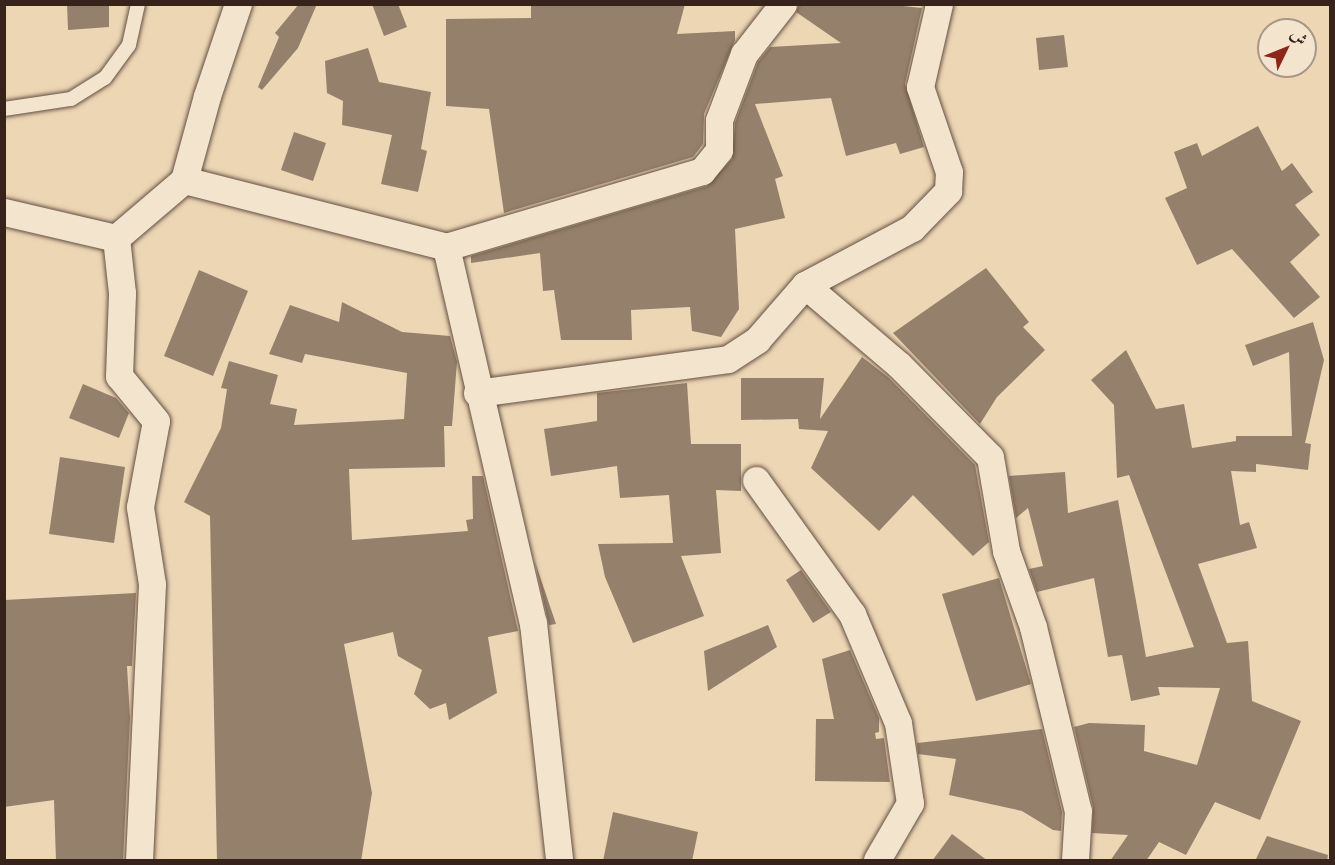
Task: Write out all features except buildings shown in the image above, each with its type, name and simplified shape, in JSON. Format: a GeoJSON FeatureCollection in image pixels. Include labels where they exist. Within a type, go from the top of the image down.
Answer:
{"type":"FeatureCollection","features":[{"type":"Feature","properties":{"kind":"street"},"geometry":{"type":"LineString","coordinates":[[116,238],[184,180],[207,96],[238,4]]}},
{"type":"Feature","properties":{"kind":"street"},"geometry":{"type":"LineString","coordinates":[[184,180],[446,247],[702,171],[719,150],[719,120],[744,54],[783,4]]}},
{"type":"Feature","properties":{"kind":"street"},"geometry":{"type":"LineString","coordinates":[[477,393],[728,359],[757,340],[805,285],[912,228],[948,191],[949,172],[920,87],[939,4]]}},
{"type":"Feature","properties":{"kind":"street"},"geometry":{"type":"LineString","coordinates":[[4,212],[116,238]]}},
{"type":"Feature","properties":{"kind":"street"},"geometry":{"type":"LineString","coordinates":[[116,238],[122,293],[119,376],[156,421],[140,507],[152,584],[139,861]]}},
{"type":"Feature","properties":{"kind":"street"},"geometry":{"type":"LineString","coordinates":[[446,247],[477,393],[533,624],[559,861]]}},
{"type":"Feature","properties":{"kind":"street"},"geometry":{"type":"LineString","coordinates":[[805,285],[899,365],[990,457],[1006,551],[1033,627],[1078,811],[1075,861]]}},
{"type":"Feature","properties":{"kind":"street"},"geometry":{"type":"LineString","coordinates":[[756,480],[852,614],[898,723],[910,803],[877,861]]}},
{"type":"Feature","properties":{"kind":"lane"},"geometry":{"type":"LineString","coordinates":[[4,109],[71,99],[105,78],[129,45],[138,4]]}}]}
